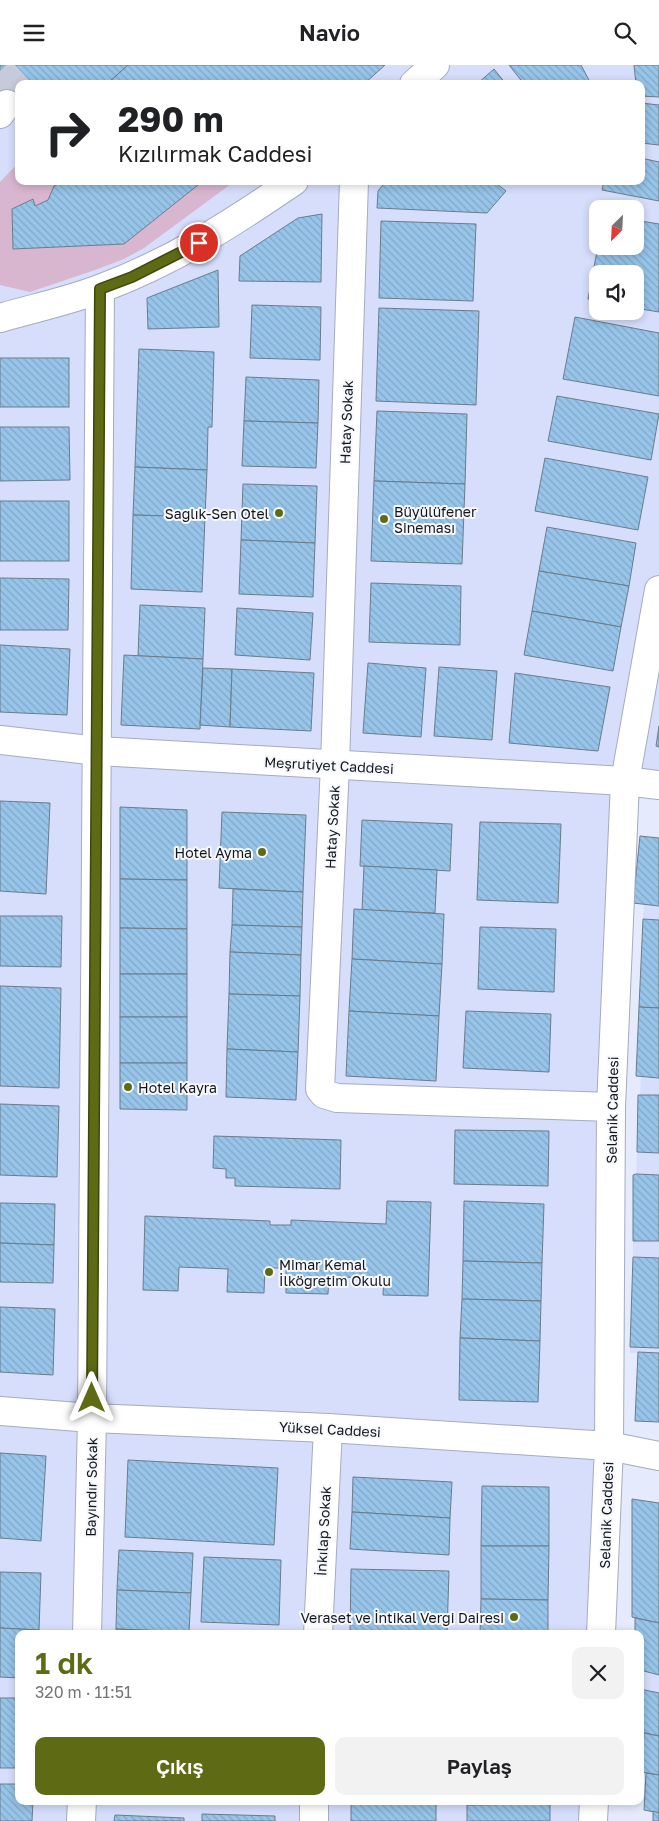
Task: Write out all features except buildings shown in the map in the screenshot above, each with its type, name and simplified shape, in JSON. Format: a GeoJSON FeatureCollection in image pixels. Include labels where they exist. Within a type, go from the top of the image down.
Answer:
{"type":"FeatureCollection","features":[{"type":"Feature","properties":{"kind":"street"},"geometry":{"type":"LineString","coordinates":[[418,80],[435,65]]}},
{"type":"Feature","properties":{"kind":"street"},"geometry":{"type":"LineString","coordinates":[[0,318],[100,289],[172,258],[204,240],[288,185]]}},
{"type":"Feature","properties":{"kind":"street","name":"Hatay Sokak"},"geometry":{"type":"LineString","coordinates":[[354,185],[335,765],[320,1089],[324,1094],[336,1098],[611,1107]]}},
{"type":"Feature","properties":{"kind":"street","name":"Bayındır Sokak"},"geometry":{"type":"LineString","coordinates":[[87,1630],[92,1418],[100,289]]}},
{"type":"Feature","properties":{"kind":"street"},"geometry":{"type":"LineString","coordinates":[[0,304],[26,310]]}},
{"type":"Feature","properties":{"kind":"street","name":"Selanik Caddesi"},"geometry":{"type":"LineString","coordinates":[[601,1630],[608,1445],[611,1107],[624,781],[659,589]]}},
{"type":"Feature","properties":{"kind":"street","name":"Meşrutiyet Caddesi"},"geometry":{"type":"LineString","coordinates":[[0,740],[98,751],[624,781],[659,785]]}},
{"type":"Feature","properties":{"kind":"street","name":"Yüksel Caddesi"},"geometry":{"type":"LineString","coordinates":[[0,1411],[92,1418],[608,1445],[659,1456]]}},
{"type":"Feature","properties":{"kind":"street","name":"İnkılap Sokak"},"geometry":{"type":"LineString","coordinates":[[318,1630],[328,1429]]}},
{"type":"Feature","properties":{"kind":"street"},"geometry":{"type":"LineString","coordinates":[[82,1805],[82,1821]]}},
{"type":"Feature","properties":{"kind":"street"},"geometry":{"type":"LineString","coordinates":[[314,1805],[314,1821]]}},
{"type":"Feature","properties":{"kind":"street"},"geometry":{"type":"LineString","coordinates":[[593,1821],[594,1805]]}},
{"type":"Feature","properties":{"kind":"shaded area"},"geometry":{"type":"Polygon","coordinates":[[[27,65],[659,65],[659,785],[625,781],[601,1630],[15,1630],[15,1805],[594,1805],[593,1821],[0,1821],[0,90],[27,65]]]}},
{"type":"Feature","properties":{"kind":"shaded area"},"geometry":{"type":"Polygon","coordinates":[[[15,166],[15,185],[56,185],[48,200],[35,206],[32,199],[12,209],[13,248],[124,244],[198,185],[230,185],[144,248],[124,259],[30,292],[0,285],[0,182],[15,166]]]}},
{"type":"Feature","properties":{"kind":"shaded area"},"geometry":{"type":"Polygon","coordinates":[[[644,904],[659,906],[659,920],[643,919],[644,904]]]}},
{"type":"Feature","properties":{"kind":"shaded area"},"geometry":{"type":"Polygon","coordinates":[[[641,1077],[659,1078],[659,1095],[640,1095],[641,1077]]]}},
{"type":"Feature","properties":{"kind":"shaded area"},"geometry":{"type":"Polygon","coordinates":[[[637,1152],[659,1153],[659,1175],[636,1174],[637,1152]]]}},
{"type":"Feature","properties":{"kind":"shaded area"},"geometry":{"type":"Polygon","coordinates":[[[633,1241],[659,1241],[659,1258],[633,1257],[633,1241]]]}},
{"type":"Feature","properties":{"kind":"shaded area"},"geometry":{"type":"Polygon","coordinates":[[[630,1347],[659,1348],[659,1353],[630,1353],[630,1347]]]}},
{"type":"Feature","properties":{"kind":"shaded area"},"geometry":{"type":"Polygon","coordinates":[[[644,1672],[659,1675],[659,1693],[644,1690],[644,1672]]]}},
{"type":"Feature","properties":{"kind":"tunnel"},"geometry":{"type":"LineString","coordinates":[[0,90],[27,65]]}},
{"type":"Feature","properties":{"kind":"place","name":"Sağlık-Sen Otel"},"geometry":{"type":"Point","coordinates":[279,513]}},
{"type":"Feature","properties":{"kind":"place","name":"Büyülüfener Sineması"},"geometry":{"type":"Point","coordinates":[384,519]}},
{"type":"Feature","properties":{"kind":"place","name":"Hotel Ayma"},"geometry":{"type":"Point","coordinates":[262,852]}},
{"type":"Feature","properties":{"kind":"place","name":"Hotel Kayra"},"geometry":{"type":"Point","coordinates":[128,1087]}},
{"type":"Feature","properties":{"kind":"place","name":"Mimar Kemal İlköğretim Okulu"},"geometry":{"type":"Point","coordinates":[269,1272]}},
{"type":"Feature","properties":{"kind":"place","name":"Veraset ve İntikal Vergi Dairesi"},"geometry":{"type":"Point","coordinates":[514,1617]}},
{"type":"Feature","properties":{"kind":"route"},"geometry":{"type":"LineString","coordinates":[[92,1398],[100,289],[132,277],[199,243]]}}]}
